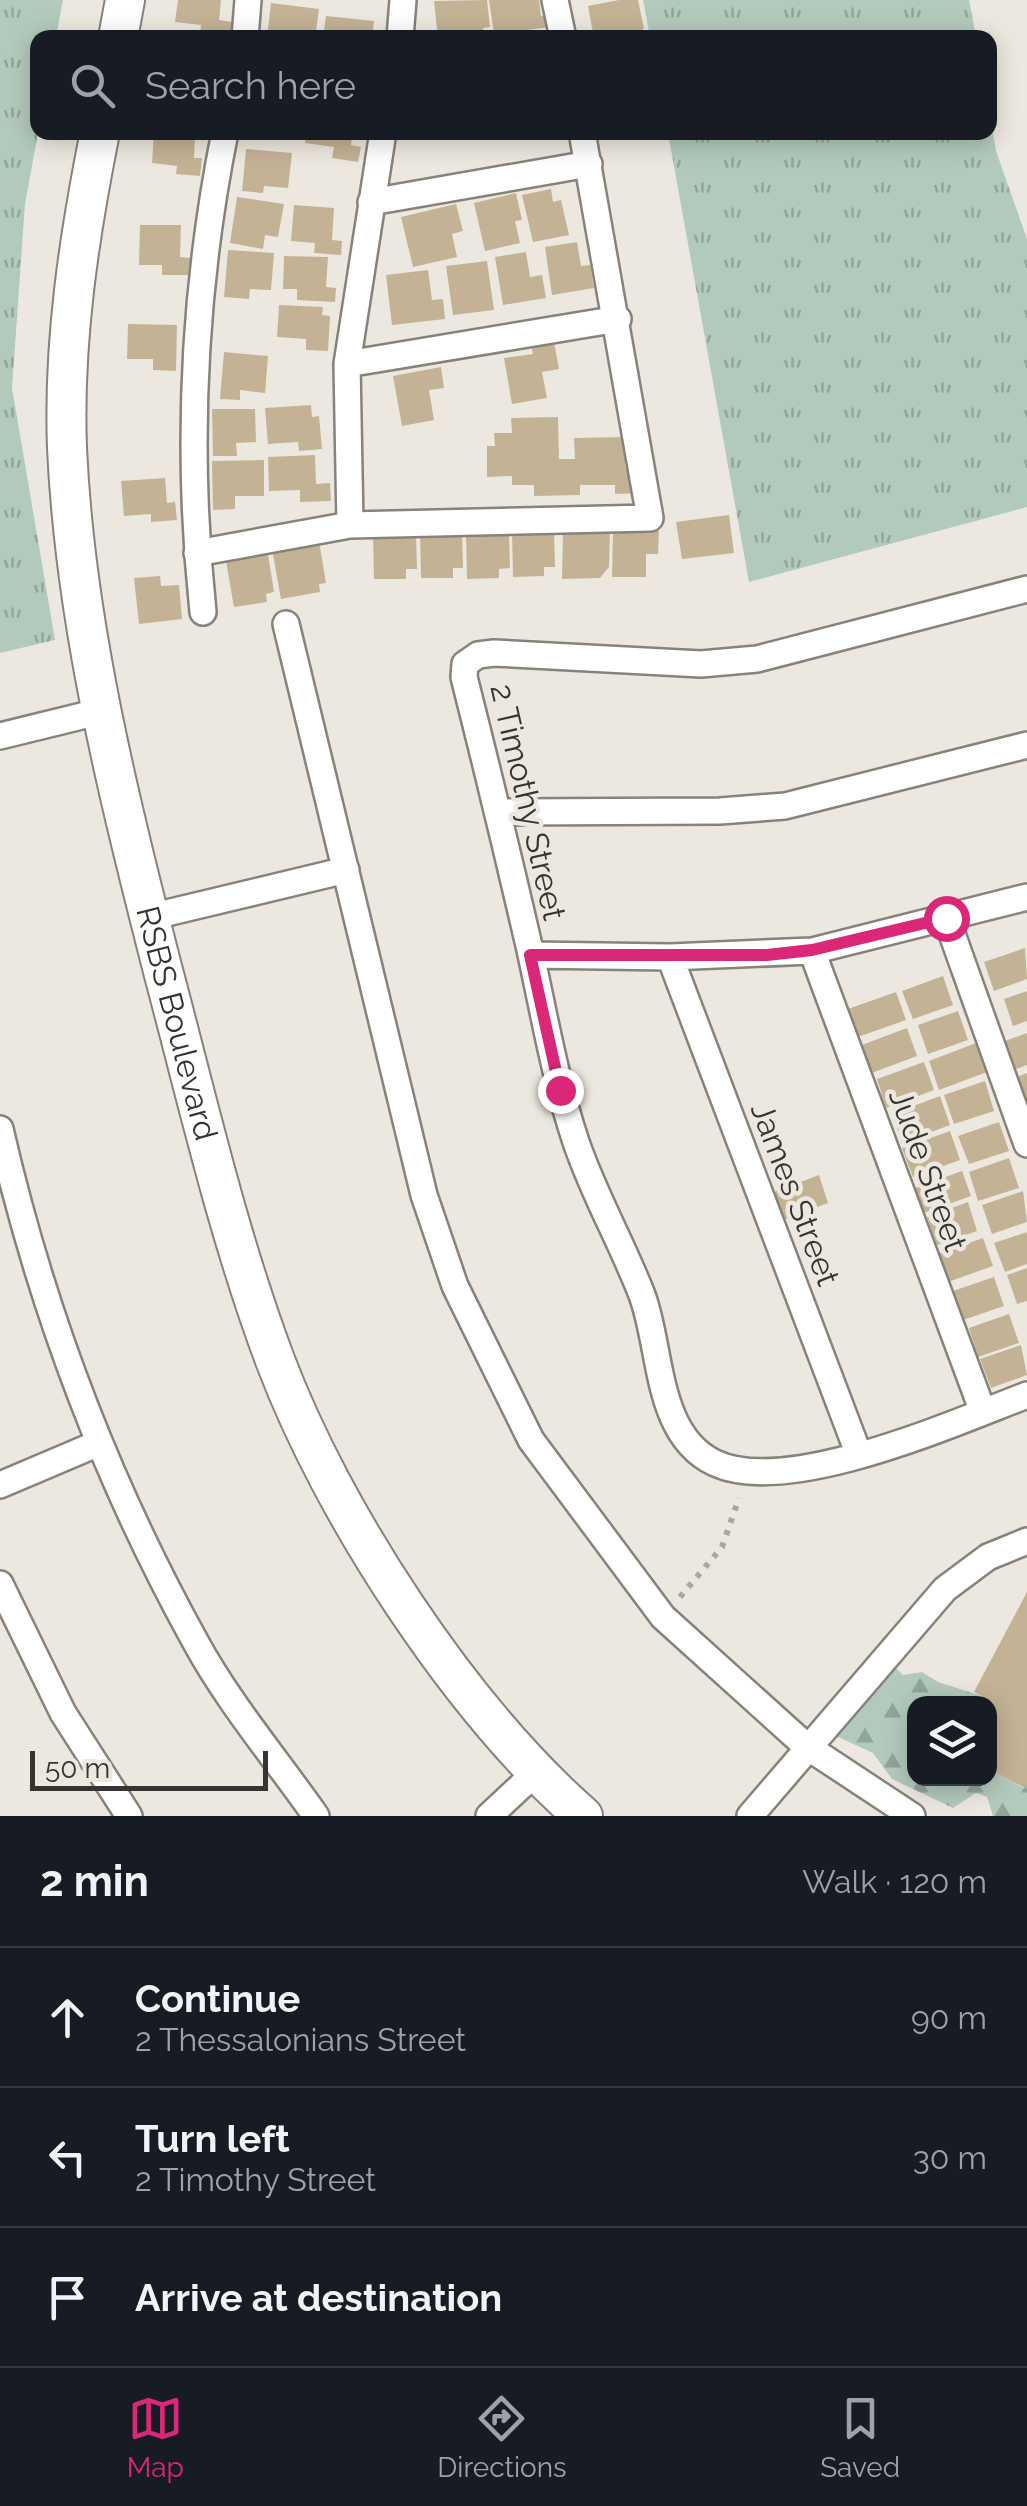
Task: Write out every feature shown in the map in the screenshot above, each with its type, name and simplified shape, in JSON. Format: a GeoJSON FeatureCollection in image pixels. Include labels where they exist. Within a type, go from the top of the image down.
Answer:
{"type":"FeatureCollection","features":[{"type":"Feature","properties":{"kind":"street"},"geometry":{"type":"LineString","coordinates":[[119,30],[125,0]]}},
{"type":"Feature","properties":{"kind":"street"},"geometry":{"type":"LineString","coordinates":[[246,30],[248,0]]}},
{"type":"Feature","properties":{"kind":"street"},"geometry":{"type":"LineString","coordinates":[[401,30],[403,0]]}},
{"type":"Feature","properties":{"kind":"street"},"geometry":{"type":"LineString","coordinates":[[555,0],[561,30]]}},
{"type":"Feature","properties":{"kind":"street","name":"RSBS Boulevard"},"geometry":{"type":"LineString","coordinates":[[98,140],[82,223],[68,347],[68,449],[86,630],[150,917],[226,1212],[276,1363],[331,1478],[396,1592],[535,1773],[584,1816]]}},
{"type":"Feature","properties":{"kind":"street"},"geometry":{"type":"LineString","coordinates":[[203,612],[197,552],[196,337],[206,228],[223,140]]}},
{"type":"Feature","properties":{"kind":"street"},"geometry":{"type":"LineString","coordinates":[[350,525],[347,364],[382,140]]}},
{"type":"Feature","properties":{"kind":"street"},"geometry":{"type":"LineString","coordinates":[[197,552],[350,525],[650,518],[584,140]]}},
{"type":"Feature","properties":{"kind":"street"},"geometry":{"type":"LineString","coordinates":[[371,202],[588,164]]}},
{"type":"Feature","properties":{"kind":"street"},"geometry":{"type":"LineString","coordinates":[[347,364],[618,319]]}},
{"type":"Feature","properties":{"kind":"street","name":"2 Timothy Street"},"geometry":{"type":"LineString","coordinates":[[1027,590],[756,660],[701,664],[478,655],[465,664],[464,677],[560,1090],[595,1193],[642,1296],[671,1414],[685,1438],[713,1462],[748,1473],[786,1473],[859,1454],[1027,1395]]}},
{"type":"Feature","properties":{"kind":"street"},"geometry":{"type":"LineString","coordinates":[[286,624],[424,1196],[454,1286],[531,1440],[663,1617],[806,1746],[912,1816]]}},
{"type":"Feature","properties":{"kind":"street"},"geometry":{"type":"LineString","coordinates":[[0,736],[102,710]]}},
{"type":"Feature","properties":{"kind":"street"},"geometry":{"type":"LineString","coordinates":[[498,812],[720,811],[785,806],[1027,745]]}},
{"type":"Feature","properties":{"kind":"street"},"geometry":{"type":"LineString","coordinates":[[150,917],[346,870]]}},
{"type":"Feature","properties":{"kind":"street"},"geometry":{"type":"LineString","coordinates":[[530,955],[670,958],[812,950],[1027,897]]}},
{"type":"Feature","properties":{"kind":"street"},"geometry":{"type":"LineString","coordinates":[[946,918],[1027,1144]]}},
{"type":"Feature","properties":{"kind":"street","name":"Jude Street"},"geometry":{"type":"LineString","coordinates":[[812,950],[984,1412]]}},
{"type":"Feature","properties":{"kind":"street","name":"James Street"},"geometry":{"type":"LineString","coordinates":[[670,958],[859,1454]]}},
{"type":"Feature","properties":{"kind":"street"},"geometry":{"type":"LineString","coordinates":[[0,1130],[45,1300],[99,1444],[196,1643],[316,1816]]}},
{"type":"Feature","properties":{"kind":"street"},"geometry":{"type":"LineString","coordinates":[[0,1485],[99,1444]]}},
{"type":"Feature","properties":{"kind":"street"},"geometry":{"type":"LineString","coordinates":[[750,1816],[806,1746],[945,1589],[988,1557],[1027,1541]]}},
{"type":"Feature","properties":{"kind":"street"},"geometry":{"type":"LineString","coordinates":[[0,1584],[63,1712],[129,1816]]}},
{"type":"Feature","properties":{"kind":"street"},"geometry":{"type":"LineString","coordinates":[[489,1816],[535,1773]]}},
{"type":"Feature","properties":{"kind":"path"},"geometry":{"type":"LineString","coordinates":[[663,1617],[722,1547],[748,1473]]}},
{"type":"Feature","properties":{"kind":"green space"},"geometry":{"type":"Polygon","coordinates":[[[0,0],[63,0],[57,30],[30,30],[30,140],[37,140],[25,204],[12,388],[55,640],[0,653],[0,0]]]}},
{"type":"Feature","properties":{"kind":"green space"},"geometry":{"type":"Polygon","coordinates":[[[643,0],[969,0],[975,30],[649,30],[643,0]]]}},
{"type":"Feature","properties":{"kind":"green space"},"geometry":{"type":"Polygon","coordinates":[[[669,140],[994,140],[1027,239],[1027,507],[749,582],[669,140]]]}},
{"type":"Feature","properties":{"kind":"green space"},"geometry":{"type":"Polygon","coordinates":[[[896,1668],[903,1675],[922,1672],[938,1682],[982,1696],[907,1696],[907,1786],[997,1786],[997,1774],[1024,1788],[1027,1784],[1027,1816],[993,1816],[987,1797],[976,1793],[953,1808],[892,1779],[873,1753],[836,1736],[896,1668]]]}},
{"type":"Feature","properties":{"kind":"building"},"geometry":{"type":"Polygon","coordinates":[[[178,0],[221,0],[219,20],[233,22],[232,30],[201,30],[201,25],[175,22],[178,0]]]}},
{"type":"Feature","properties":{"kind":"building"},"geometry":{"type":"Polygon","coordinates":[[[487,0],[490,27],[437,30],[434,1],[487,0]]]}},
{"type":"Feature","properties":{"kind":"building"},"geometry":{"type":"Polygon","coordinates":[[[489,0],[539,0],[541,16],[550,15],[551,27],[493,30],[489,0]]]}},
{"type":"Feature","properties":{"kind":"building"},"geometry":{"type":"Polygon","coordinates":[[[638,0],[644,29],[592,30],[588,6],[638,0]]]}},
{"type":"Feature","properties":{"kind":"building"},"geometry":{"type":"Polygon","coordinates":[[[271,3],[319,9],[316,30],[268,30],[271,3]]]}},
{"type":"Feature","properties":{"kind":"building"},"geometry":{"type":"Polygon","coordinates":[[[326,16],[374,21],[373,30],[324,30],[326,16]]]}},
{"type":"Feature","properties":{"kind":"building"},"geometry":{"type":"Polygon","coordinates":[[[153,140],[195,140],[194,158],[202,158],[200,176],[176,174],[177,166],[152,163],[153,140]]]}},
{"type":"Feature","properties":{"kind":"building"},"geometry":{"type":"Polygon","coordinates":[[[352,140],[351,145],[361,147],[358,162],[332,158],[334,147],[305,143],[352,140]]]}},
{"type":"Feature","properties":{"kind":"building"},"geometry":{"type":"Polygon","coordinates":[[[246,149],[292,153],[288,188],[264,186],[263,193],[242,191],[246,149]]]}},
{"type":"Feature","properties":{"kind":"building"},"geometry":{"type":"Polygon","coordinates":[[[551,189],[553,202],[561,200],[569,235],[533,242],[522,195],[551,189]]]}},
{"type":"Feature","properties":{"kind":"building"},"geometry":{"type":"Polygon","coordinates":[[[516,193],[522,220],[515,221],[520,243],[485,251],[474,203],[516,193]]]}},
{"type":"Feature","properties":{"kind":"building"},"geometry":{"type":"Polygon","coordinates":[[[237,197],[284,204],[278,237],[265,235],[263,249],[230,243],[237,197]]]}},
{"type":"Feature","properties":{"kind":"building"},"geometry":{"type":"Polygon","coordinates":[[[456,204],[463,231],[452,234],[457,257],[413,267],[401,217],[456,204]]]}},
{"type":"Feature","properties":{"kind":"building"},"geometry":{"type":"Polygon","coordinates":[[[294,205],[334,208],[332,240],[342,241],[341,255],[314,253],[315,243],[291,241],[294,205]]]}},
{"type":"Feature","properties":{"kind":"building"},"geometry":{"type":"Polygon","coordinates":[[[140,225],[181,225],[180,257],[190,258],[190,275],[162,275],[162,265],[139,265],[140,225]]]}},
{"type":"Feature","properties":{"kind":"building"},"geometry":{"type":"Polygon","coordinates":[[[577,242],[581,266],[590,265],[594,288],[552,295],[545,247],[577,242]]]}},
{"type":"Feature","properties":{"kind":"building"},"geometry":{"type":"Polygon","coordinates":[[[228,250],[274,253],[271,290],[250,289],[249,299],[224,297],[228,250]]]}},
{"type":"Feature","properties":{"kind":"building"},"geometry":{"type":"Polygon","coordinates":[[[526,252],[530,277],[542,275],[546,298],[503,305],[495,257],[526,252]]]}},
{"type":"Feature","properties":{"kind":"building"},"geometry":{"type":"Polygon","coordinates":[[[284,256],[328,257],[326,287],[336,288],[335,302],[297,300],[297,289],[283,289],[284,256]]]}},
{"type":"Feature","properties":{"kind":"building"},"geometry":{"type":"Polygon","coordinates":[[[487,261],[494,310],[453,315],[446,266],[487,261]]]}},
{"type":"Feature","properties":{"kind":"building"},"geometry":{"type":"Polygon","coordinates":[[[428,270],[432,300],[443,299],[445,319],[392,325],[386,275],[428,270]]]}},
{"type":"Feature","properties":{"kind":"building"},"geometry":{"type":"Polygon","coordinates":[[[279,305],[323,307],[322,315],[330,316],[328,351],[306,350],[306,339],[277,337],[279,305]]]}},
{"type":"Feature","properties":{"kind":"building"},"geometry":{"type":"Polygon","coordinates":[[[128,324],[177,325],[176,371],[153,370],[153,359],[127,359],[128,324]]]}},
{"type":"Feature","properties":{"kind":"building"},"geometry":{"type":"Polygon","coordinates":[[[554,342],[559,369],[542,372],[547,398],[512,404],[504,358],[533,354],[531,346],[554,342]]]}},
{"type":"Feature","properties":{"kind":"building"},"geometry":{"type":"Polygon","coordinates":[[[224,352],[268,356],[265,393],[240,390],[240,400],[220,399],[224,352]]]}},
{"type":"Feature","properties":{"kind":"building"},"geometry":{"type":"Polygon","coordinates":[[[441,367],[444,388],[429,390],[434,420],[402,426],[393,376],[441,367]]]}},
{"type":"Feature","properties":{"kind":"building"},"geometry":{"type":"Polygon","coordinates":[[[311,405],[312,417],[319,416],[322,449],[299,451],[298,442],[268,444],[265,408],[311,405]]]}},
{"type":"Feature","properties":{"kind":"building"},"geometry":{"type":"Polygon","coordinates":[[[212,409],[255,409],[256,442],[236,443],[237,456],[213,456],[212,409]]]}},
{"type":"Feature","properties":{"kind":"building"},"geometry":{"type":"Polygon","coordinates":[[[558,417],[559,459],[575,459],[574,438],[625,437],[625,467],[636,467],[637,493],[615,494],[615,485],[580,485],[580,495],[534,496],[534,485],[512,485],[512,476],[487,477],[487,446],[495,446],[494,433],[512,433],[511,418],[558,417]]]}},
{"type":"Feature","properties":{"kind":"building"},"geometry":{"type":"Polygon","coordinates":[[[315,455],[316,484],[330,483],[331,501],[300,502],[300,490],[269,491],[268,457],[315,455]]]}},
{"type":"Feature","properties":{"kind":"building"},"geometry":{"type":"Polygon","coordinates":[[[264,460],[264,496],[235,496],[235,509],[213,510],[212,461],[264,460]]]}},
{"type":"Feature","properties":{"kind":"building"},"geometry":{"type":"Polygon","coordinates":[[[165,478],[167,503],[175,502],[177,520],[151,522],[151,514],[124,516],[121,481],[165,478]]]}},
{"type":"Feature","properties":{"kind":"building"},"geometry":{"type":"Polygon","coordinates":[[[729,515],[734,553],[682,559],[676,522],[729,515]]]}},
{"type":"Feature","properties":{"kind":"building"},"geometry":{"type":"Polygon","coordinates":[[[554,530],[555,567],[544,567],[544,576],[513,577],[512,531],[554,530]]]}},
{"type":"Feature","properties":{"kind":"building"},"geometry":{"type":"Polygon","coordinates":[[[613,530],[659,531],[658,554],[646,554],[646,577],[612,577],[613,530]]]}},
{"type":"Feature","properties":{"kind":"building"},"geometry":{"type":"Polygon","coordinates":[[[563,531],[610,531],[609,567],[600,578],[562,579],[563,531]]]}},
{"type":"Feature","properties":{"kind":"building"},"geometry":{"type":"Polygon","coordinates":[[[462,532],[463,568],[453,568],[453,578],[421,578],[420,533],[462,532]]]}},
{"type":"Feature","properties":{"kind":"building"},"geometry":{"type":"Polygon","coordinates":[[[509,532],[510,568],[499,569],[499,578],[467,579],[466,533],[509,532]]]}},
{"type":"Feature","properties":{"kind":"building"},"geometry":{"type":"Polygon","coordinates":[[[416,533],[417,569],[406,569],[406,579],[374,579],[373,534],[416,533]]]}},
{"type":"Feature","properties":{"kind":"building"},"geometry":{"type":"Polygon","coordinates":[[[319,541],[326,583],[319,584],[320,592],[281,599],[272,549],[319,541]]]}},
{"type":"Feature","properties":{"kind":"building"},"geometry":{"type":"Polygon","coordinates":[[[268,554],[274,592],[266,594],[267,602],[234,607],[226,561],[268,554]]]}},
{"type":"Feature","properties":{"kind":"building"},"geometry":{"type":"Polygon","coordinates":[[[160,576],[161,586],[179,585],[182,619],[139,624],[134,578],[160,576]]]}},
{"type":"Feature","properties":{"kind":"building"},"geometry":{"type":"Polygon","coordinates":[[[1025,948],[1027,979],[994,991],[984,962],[1025,948]]]}},
{"type":"Feature","properties":{"kind":"building"},"geometry":{"type":"Polygon","coordinates":[[[943,976],[953,1005],[913,1019],[902,991],[943,976]]]}},
{"type":"Feature","properties":{"kind":"building"},"geometry":{"type":"Polygon","coordinates":[[[1027,991],[1027,1021],[1013,1026],[1004,999],[1027,991]]]}},
{"type":"Feature","properties":{"kind":"building"},"geometry":{"type":"Polygon","coordinates":[[[896,992],[906,1020],[858,1037],[848,1009],[896,992]]]}},
{"type":"Feature","properties":{"kind":"building"},"geometry":{"type":"Polygon","coordinates":[[[958,1011],[968,1040],[928,1054],[918,1025],[958,1011]]]}},
{"type":"Feature","properties":{"kind":"building"},"geometry":{"type":"Polygon","coordinates":[[[907,1028],[917,1056],[869,1074],[859,1046],[907,1028]]]}},
{"type":"Feature","properties":{"kind":"building"},"geometry":{"type":"Polygon","coordinates":[[[1027,1033],[1027,1065],[1014,1070],[1005,1041],[1027,1033]]]}},
{"type":"Feature","properties":{"kind":"building"},"geometry":{"type":"Polygon","coordinates":[[[976,1043],[987,1072],[939,1090],[929,1061],[976,1043]]]}},
{"type":"Feature","properties":{"kind":"building"},"geometry":{"type":"Polygon","coordinates":[[[924,1062],[934,1090],[886,1108],[877,1079],[924,1062]]]}},
{"type":"Feature","properties":{"kind":"building"},"geometry":{"type":"Polygon","coordinates":[[[1027,1073],[1027,1105],[1024,1106],[1014,1078],[1027,1073]]]}},
{"type":"Feature","properties":{"kind":"building"},"geometry":{"type":"Polygon","coordinates":[[[985,1081],[994,1111],[954,1124],[944,1095],[985,1081]]]}},
{"type":"Feature","properties":{"kind":"building"},"geometry":{"type":"Polygon","coordinates":[[[940,1096],[950,1125],[902,1143],[892,1114],[940,1096]]]}},
{"type":"Feature","properties":{"kind":"building"},"geometry":{"type":"Polygon","coordinates":[[[999,1122],[1009,1151],[969,1164],[958,1136],[999,1122]]]}},
{"type":"Feature","properties":{"kind":"building"},"geometry":{"type":"Polygon","coordinates":[[[950,1131],[960,1160],[913,1177],[902,1148],[950,1131]]]}},
{"type":"Feature","properties":{"kind":"building"},"geometry":{"type":"Polygon","coordinates":[[[1009,1158],[1019,1188],[978,1201],[969,1172],[1009,1158]]]}},
{"type":"Feature","properties":{"kind":"building"},"geometry":{"type":"Polygon","coordinates":[[[962,1171],[971,1196],[924,1213],[915,1188],[962,1171]]]}},
{"type":"Feature","properties":{"kind":"building"},"geometry":{"type":"Polygon","coordinates":[[[819,1175],[828,1203],[781,1221],[771,1193],[819,1175]]]}},
{"type":"Feature","properties":{"kind":"building"},"geometry":{"type":"Polygon","coordinates":[[[1023,1191],[1027,1222],[992,1234],[982,1205],[1023,1191]]]}},
{"type":"Feature","properties":{"kind":"building"},"geometry":{"type":"Polygon","coordinates":[[[968,1202],[977,1231],[937,1245],[927,1217],[968,1202]]]}},
{"type":"Feature","properties":{"kind":"building"},"geometry":{"type":"Polygon","coordinates":[[[1027,1232],[1027,1264],[1005,1272],[994,1243],[1027,1232]]]}},
{"type":"Feature","properties":{"kind":"building"},"geometry":{"type":"Polygon","coordinates":[[[983,1238],[993,1266],[945,1283],[936,1255],[983,1238]]]}},
{"type":"Feature","properties":{"kind":"building"},"geometry":{"type":"Polygon","coordinates":[[[1027,1268],[1027,1301],[1017,1304],[1007,1275],[1027,1268]]]}},
{"type":"Feature","properties":{"kind":"building"},"geometry":{"type":"Polygon","coordinates":[[[994,1277],[1004,1306],[963,1320],[953,1291],[994,1277]]]}},
{"type":"Feature","properties":{"kind":"building"},"geometry":{"type":"Polygon","coordinates":[[[1009,1314],[1019,1343],[978,1357],[969,1328],[1009,1314]]]}},
{"type":"Feature","properties":{"kind":"building"},"geometry":{"type":"Polygon","coordinates":[[[1021,1345],[1027,1375],[991,1388],[980,1359],[1021,1345]]]}},
{"type":"Feature","properties":{"kind":"building"},"geometry":{"type":"Polygon","coordinates":[[[1027,1592],[1025,1788],[997,1774],[997,1696],[974,1692],[1027,1592]]]}},
{"type":"Feature","properties":{"kind":"route"},"geometry":{"type":"LineString","coordinates":[[560,1090],[530,955],[767,955],[812,950],[946,918]]}}]}
